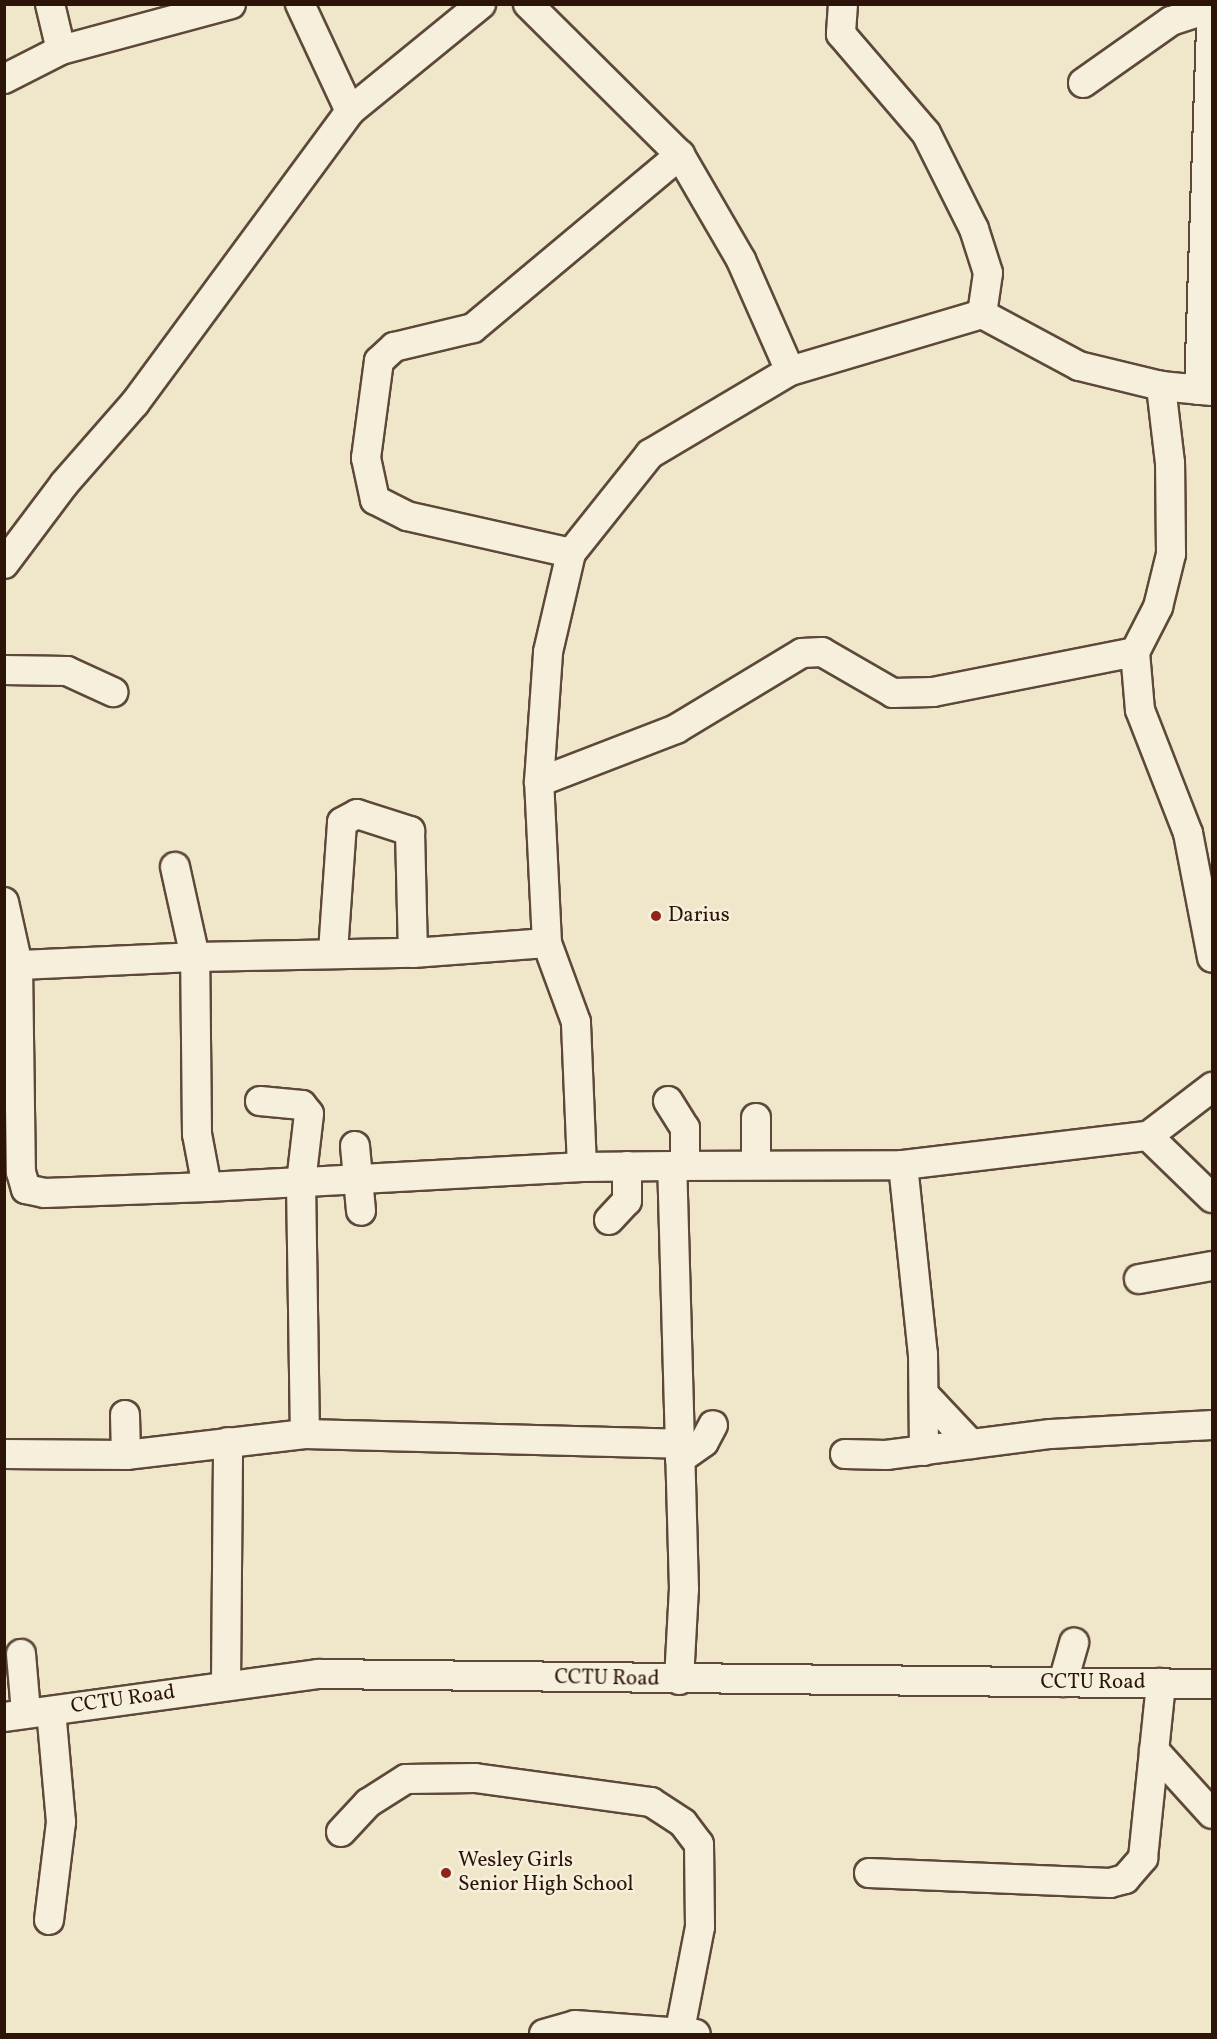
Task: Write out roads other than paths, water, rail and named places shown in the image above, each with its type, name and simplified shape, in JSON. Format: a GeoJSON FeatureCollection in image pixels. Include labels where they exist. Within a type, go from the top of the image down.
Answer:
{"type":"FeatureCollection","features":[{"type":"Feature","properties":{"kind":"street"},"geometry":{"type":"LineString","coordinates":[[50,4],[61,50]]}},
{"type":"Feature","properties":{"kind":"street"},"geometry":{"type":"LineString","coordinates":[[4,79],[61,50],[231,4]]}},
{"type":"Feature","properties":{"kind":"street"},"geometry":{"type":"LineString","coordinates":[[300,4],[350,111]]}},
{"type":"Feature","properties":{"kind":"street"},"geometry":{"type":"LineString","coordinates":[[4,564],[64,484],[135,403],[350,111],[481,4]]}},
{"type":"Feature","properties":{"kind":"street"},"geometry":{"type":"LineString","coordinates":[[528,4],[681,155],[741,260],[790,371]]}},
{"type":"Feature","properties":{"kind":"street"},"geometry":{"type":"LineString","coordinates":[[843,4],[841,34],[926,133],[974,230],[988,273],[982,314]]}},
{"type":"Feature","properties":{"kind":"street"},"geometry":{"type":"LineString","coordinates":[[582,1167],[576,1022],[547,943],[539,782],[548,652],[571,553],[650,454],[790,371],[982,314],[1079,366],[1161,386],[1206,390],[1212,7],[1171,21],[1083,83]]}},
{"type":"Feature","properties":{"kind":"street"},"geometry":{"type":"LineString","coordinates":[[571,553],[407,516],[375,500],[366,458],[379,361],[394,347],[473,328],[681,155]]}},
{"type":"Feature","properties":{"kind":"street"},"geometry":{"type":"LineString","coordinates":[[1161,386],[1170,463],[1171,554],[1158,607],[1135,652],[1140,710],[1188,833],[1212,958]]}},
{"type":"Feature","properties":{"kind":"street"},"geometry":{"type":"LineString","coordinates":[[539,782],[676,729],[802,653],[822,652],[893,693],[933,692],[1135,652]]}},
{"type":"Feature","properties":{"kind":"street"},"geometry":{"type":"LineString","coordinates":[[4,670],[67,670],[113,692]]}},
{"type":"Feature","properties":{"kind":"street"},"geometry":{"type":"LineString","coordinates":[[333,952],[342,822],[357,814],[410,831],[413,953]]}},
{"type":"Feature","properties":{"kind":"street"},"geometry":{"type":"LineString","coordinates":[[175,867],[195,957],[197,1134],[207,1187]]}},
{"type":"Feature","properties":{"kind":"street"},"geometry":{"type":"LineString","coordinates":[[4,902],[18,964],[21,1172],[26,1189],[45,1193],[358,1180],[582,1167],[756,1163],[903,1165],[1148,1136],[1212,1087]]}},
{"type":"Feature","properties":{"kind":"street"},"geometry":{"type":"LineString","coordinates":[[18,964],[333,952],[413,953],[547,943]]}},
{"type":"Feature","properties":{"kind":"street"},"geometry":{"type":"LineString","coordinates":[[260,1101],[302,1105],[309,1114],[301,1182],[305,1434]]}},
{"type":"Feature","properties":{"kind":"street"},"geometry":{"type":"LineString","coordinates":[[668,1101],[685,1128],[679,1166],[680,1451],[684,1589],[679,1680]]}},
{"type":"Feature","properties":{"kind":"street"},"geometry":{"type":"LineString","coordinates":[[756,1118],[756,1163]]}},
{"type":"Feature","properties":{"kind":"street"},"geometry":{"type":"LineString","coordinates":[[1148,1136],[1212,1198]]}},
{"type":"Feature","properties":{"kind":"street"},"geometry":{"type":"LineString","coordinates":[[355,1146],[362,1211]]}},
{"type":"Feature","properties":{"kind":"street"},"geometry":{"type":"LineString","coordinates":[[903,1165],[924,1394],[924,1451]]}},
{"type":"Feature","properties":{"kind":"street"},"geometry":{"type":"LineString","coordinates":[[609,1220],[627,1201],[627,1166]]}},
{"type":"Feature","properties":{"kind":"street"},"geometry":{"type":"LineString","coordinates":[[1139,1279],[1212,1266]]}},
{"type":"Feature","properties":{"kind":"street"},"geometry":{"type":"LineString","coordinates":[[924,1394],[971,1444]]}},
{"type":"Feature","properties":{"kind":"street"},"geometry":{"type":"LineString","coordinates":[[125,1415],[126,1455]]}},
{"type":"Feature","properties":{"kind":"street"},"geometry":{"type":"LineString","coordinates":[[4,1454],[126,1455],[305,1434],[680,1451],[704,1442],[712,1425]]}},
{"type":"Feature","properties":{"kind":"street"},"geometry":{"type":"LineString","coordinates":[[845,1454],[924,1451],[971,1444],[1212,1425]]}},
{"type":"Feature","properties":{"kind":"street"},"geometry":{"type":"LineString","coordinates":[[226,1685],[228,1443]]}},
{"type":"Feature","properties":{"kind":"street"},"geometry":{"type":"LineString","coordinates":[[1063,1682],[1074,1643]]}},
{"type":"Feature","properties":{"kind":"street"},"geometry":{"type":"LineString","coordinates":[[21,1654],[27,1714],[61,1822],[50,1920]]}},
{"type":"Feature","properties":{"kind":"street","name":"CCTU Road"},"geometry":{"type":"LineString","coordinates":[[27,1714],[318,1674],[679,1680],[1212,1684]]}},
{"type":"Feature","properties":{"kind":"street"},"geometry":{"type":"LineString","coordinates":[[869,1874],[1110,1883],[1125,1879],[1143,1858],[1161,1683]]}},
{"type":"Feature","properties":{"kind":"street"},"geometry":{"type":"LineString","coordinates":[[1154,1750],[1212,1814]]}},
{"type":"Feature","properties":{"kind":"street"},"geometry":{"type":"LineString","coordinates":[[341,1832],[368,1803],[406,1779],[475,1778],[651,1802],[684,1823],[699,1844],[700,1927],[688,2032],[575,2025],[544,2034]]}},
{"type":"Feature","properties":{"kind":"place","name":"Darius"},"geometry":{"type":"Point","coordinates":[656,916]}},
{"type":"Feature","properties":{"kind":"place","name":"Wesley Girls Senior High School"},"geometry":{"type":"Point","coordinates":[446,1873]}}]}
